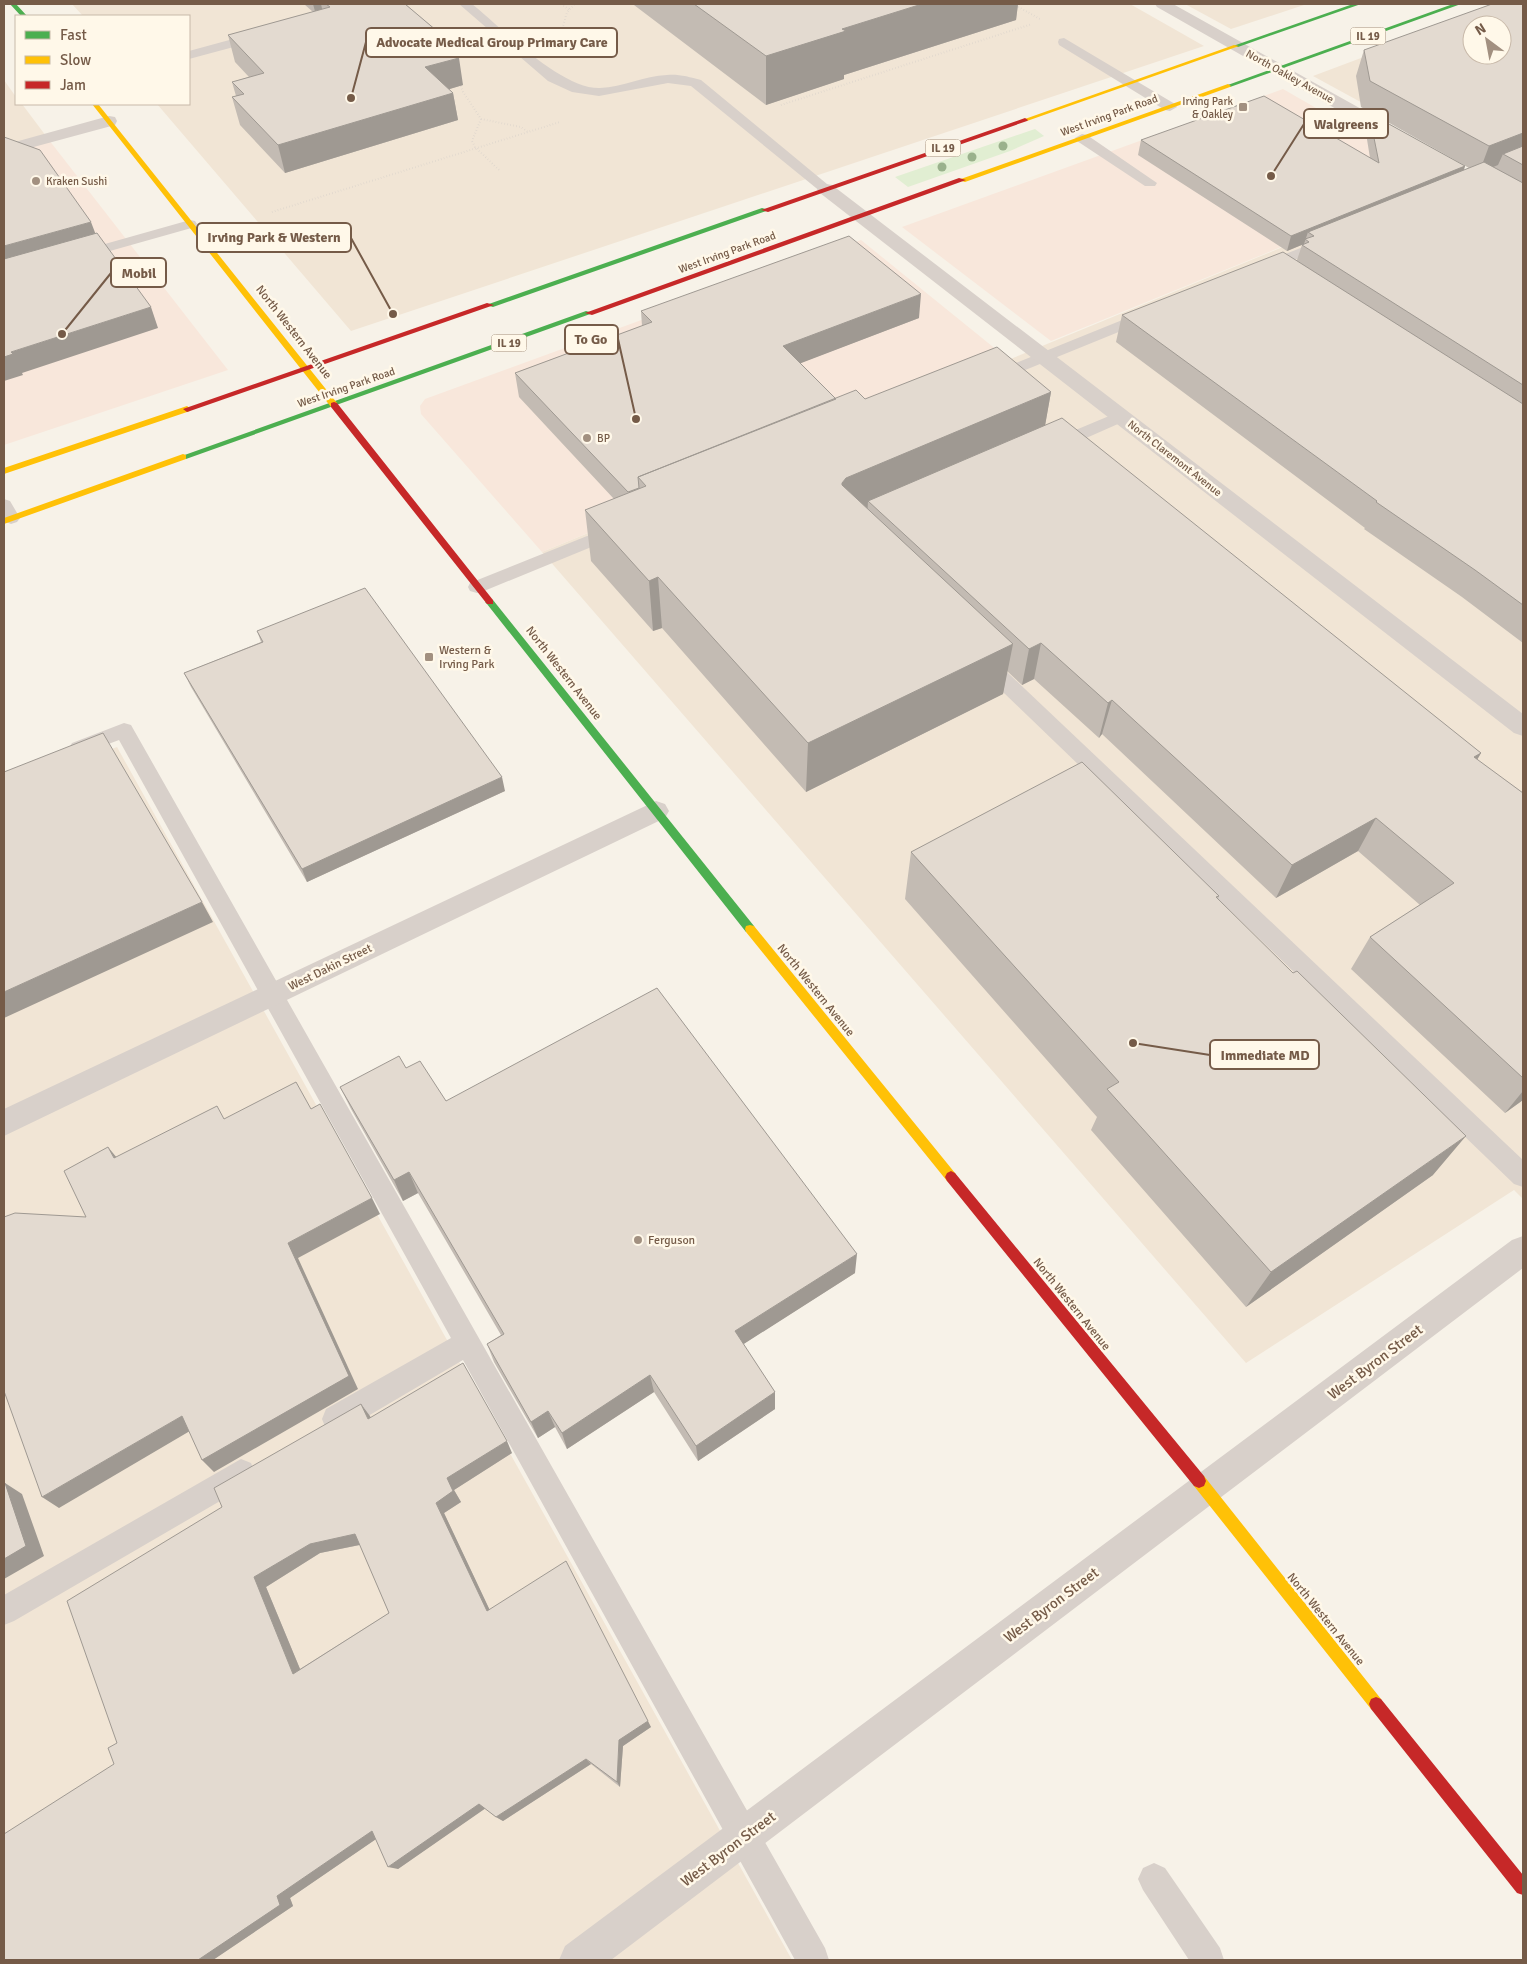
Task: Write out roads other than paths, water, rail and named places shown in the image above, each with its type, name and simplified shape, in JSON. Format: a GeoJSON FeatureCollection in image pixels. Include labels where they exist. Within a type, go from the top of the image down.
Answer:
{"type":"FeatureCollection","features":[{"type":"Feature","properties":{"kind":"main road"},"geometry":{"type":"LineString","coordinates":[[13,4],[23,15]]}},
{"type":"Feature","properties":{"kind":"main road","name":"West Irving Park Road"},"geometry":{"type":"LineString","coordinates":[[4,471],[306,369],[1358,4]]}},
{"type":"Feature","properties":{"kind":"main road","name":"West Irving Park Road"},"geometry":{"type":"LineString","coordinates":[[6,515],[334,405],[1458,4]]}},
{"type":"Feature","properties":{"kind":"main road","name":"North Western Avenue"},"geometry":{"type":"LineString","coordinates":[[96,105],[783,971],[1205,1489],[1523,1887]]}},
{"type":"Feature","properties":{"kind":"street","name":"North Oakley Avenue"},"geometry":{"type":"LineString","coordinates":[[1162,4],[1418,148]]}},
{"type":"Feature","properties":{"kind":"street"},"geometry":{"type":"LineString","coordinates":[[4,150],[109,121]]}},
{"type":"Feature","properties":{"kind":"street","name":"North Claremont Avenue"},"geometry":{"type":"LineString","coordinates":[[826,189],[1523,727]]}},
{"type":"Feature","properties":{"kind":"street","name":"West Dakin Street"},"geometry":{"type":"LineString","coordinates":[[4,1123],[656,811]]}},
{"type":"Feature","properties":{"kind":"street","name":"West Byron Street"},"geometry":{"type":"LineString","coordinates":[[579,1960],[1523,1250]]}},
{"type":"Feature","properties":{"kind":"lane"},"geometry":{"type":"LineString","coordinates":[[465,4],[553,78],[569,86],[585,91],[602,92],[651,80],[685,79],[696,83],[826,189]]}},
{"type":"Feature","properties":{"kind":"lane"},"geometry":{"type":"LineString","coordinates":[[190,55],[272,32]]}},
{"type":"Feature","properties":{"kind":"lane"},"geometry":{"type":"LineString","coordinates":[[1064,42],[1170,107]]}},
{"type":"Feature","properties":{"kind":"lane"},"geometry":{"type":"LineString","coordinates":[[1082,138],[1150,183]]}},
{"type":"Feature","properties":{"kind":"lane"},"geometry":{"type":"LineString","coordinates":[[67,259],[190,224]]}},
{"type":"Feature","properties":{"kind":"lane"},"geometry":{"type":"LineString","coordinates":[[1252,272],[1341,236]]}},
{"type":"Feature","properties":{"kind":"lane"},"geometry":{"type":"LineString","coordinates":[[1270,265],[1286,276]]}},
{"type":"Feature","properties":{"kind":"lane"},"geometry":{"type":"LineString","coordinates":[[980,383],[1162,308]]}},
{"type":"Feature","properties":{"kind":"lane"},"geometry":{"type":"LineString","coordinates":[[1039,452],[1120,416]]}},
{"type":"Feature","properties":{"kind":"lane"},"geometry":{"type":"LineString","coordinates":[[477,586],[629,525]]}},
{"type":"Feature","properties":{"kind":"lane"},"geometry":{"type":"LineString","coordinates":[[972,651],[1523,1176]]}},
{"type":"Feature","properties":{"kind":"lane"},"geometry":{"type":"LineString","coordinates":[[59,756],[124,730],[813,1960]]}},
{"type":"Feature","properties":{"kind":"lane"},"geometry":{"type":"LineString","coordinates":[[313,1432],[467,1343]]}},
{"type":"Feature","properties":{"kind":"lane"},"geometry":{"type":"LineString","coordinates":[[4,1611],[261,1462]]}},
{"type":"Feature","properties":{"kind":"lane"},"geometry":{"type":"LineString","coordinates":[[1154,1879],[1208,1960]]}},
{"type":"Feature","properties":{"kind":"place","name":"Advocate Medical Group Primary Care"},"geometry":{"type":"Point","coordinates":[351,98]}},
{"type":"Feature","properties":{"kind":"place","name":"Irving Park & Oakley"},"geometry":{"type":"Point","coordinates":[1243,107]}},
{"type":"Feature","properties":{"kind":"place","name":"Walgreens"},"geometry":{"type":"Point","coordinates":[1271,176]}},
{"type":"Feature","properties":{"kind":"place","name":"Kraken Sushi"},"geometry":{"type":"Point","coordinates":[36,181]}},
{"type":"Feature","properties":{"kind":"place","name":"Irving Park & Western"},"geometry":{"type":"Point","coordinates":[393,314]}},
{"type":"Feature","properties":{"kind":"place","name":"Mobil"},"geometry":{"type":"Point","coordinates":[62,334]}},
{"type":"Feature","properties":{"kind":"place","name":"To Go"},"geometry":{"type":"Point","coordinates":[636,419]}},
{"type":"Feature","properties":{"kind":"place","name":"BP"},"geometry":{"type":"Point","coordinates":[587,438]}},
{"type":"Feature","properties":{"kind":"place","name":"Western & Irving Park"},"geometry":{"type":"Point","coordinates":[429,657]}},
{"type":"Feature","properties":{"kind":"place","name":"Immediate MD"},"geometry":{"type":"Point","coordinates":[1133,1043]}},
{"type":"Feature","properties":{"kind":"place","name":"Ferguson"},"geometry":{"type":"Point","coordinates":[638,1240]}}]}
